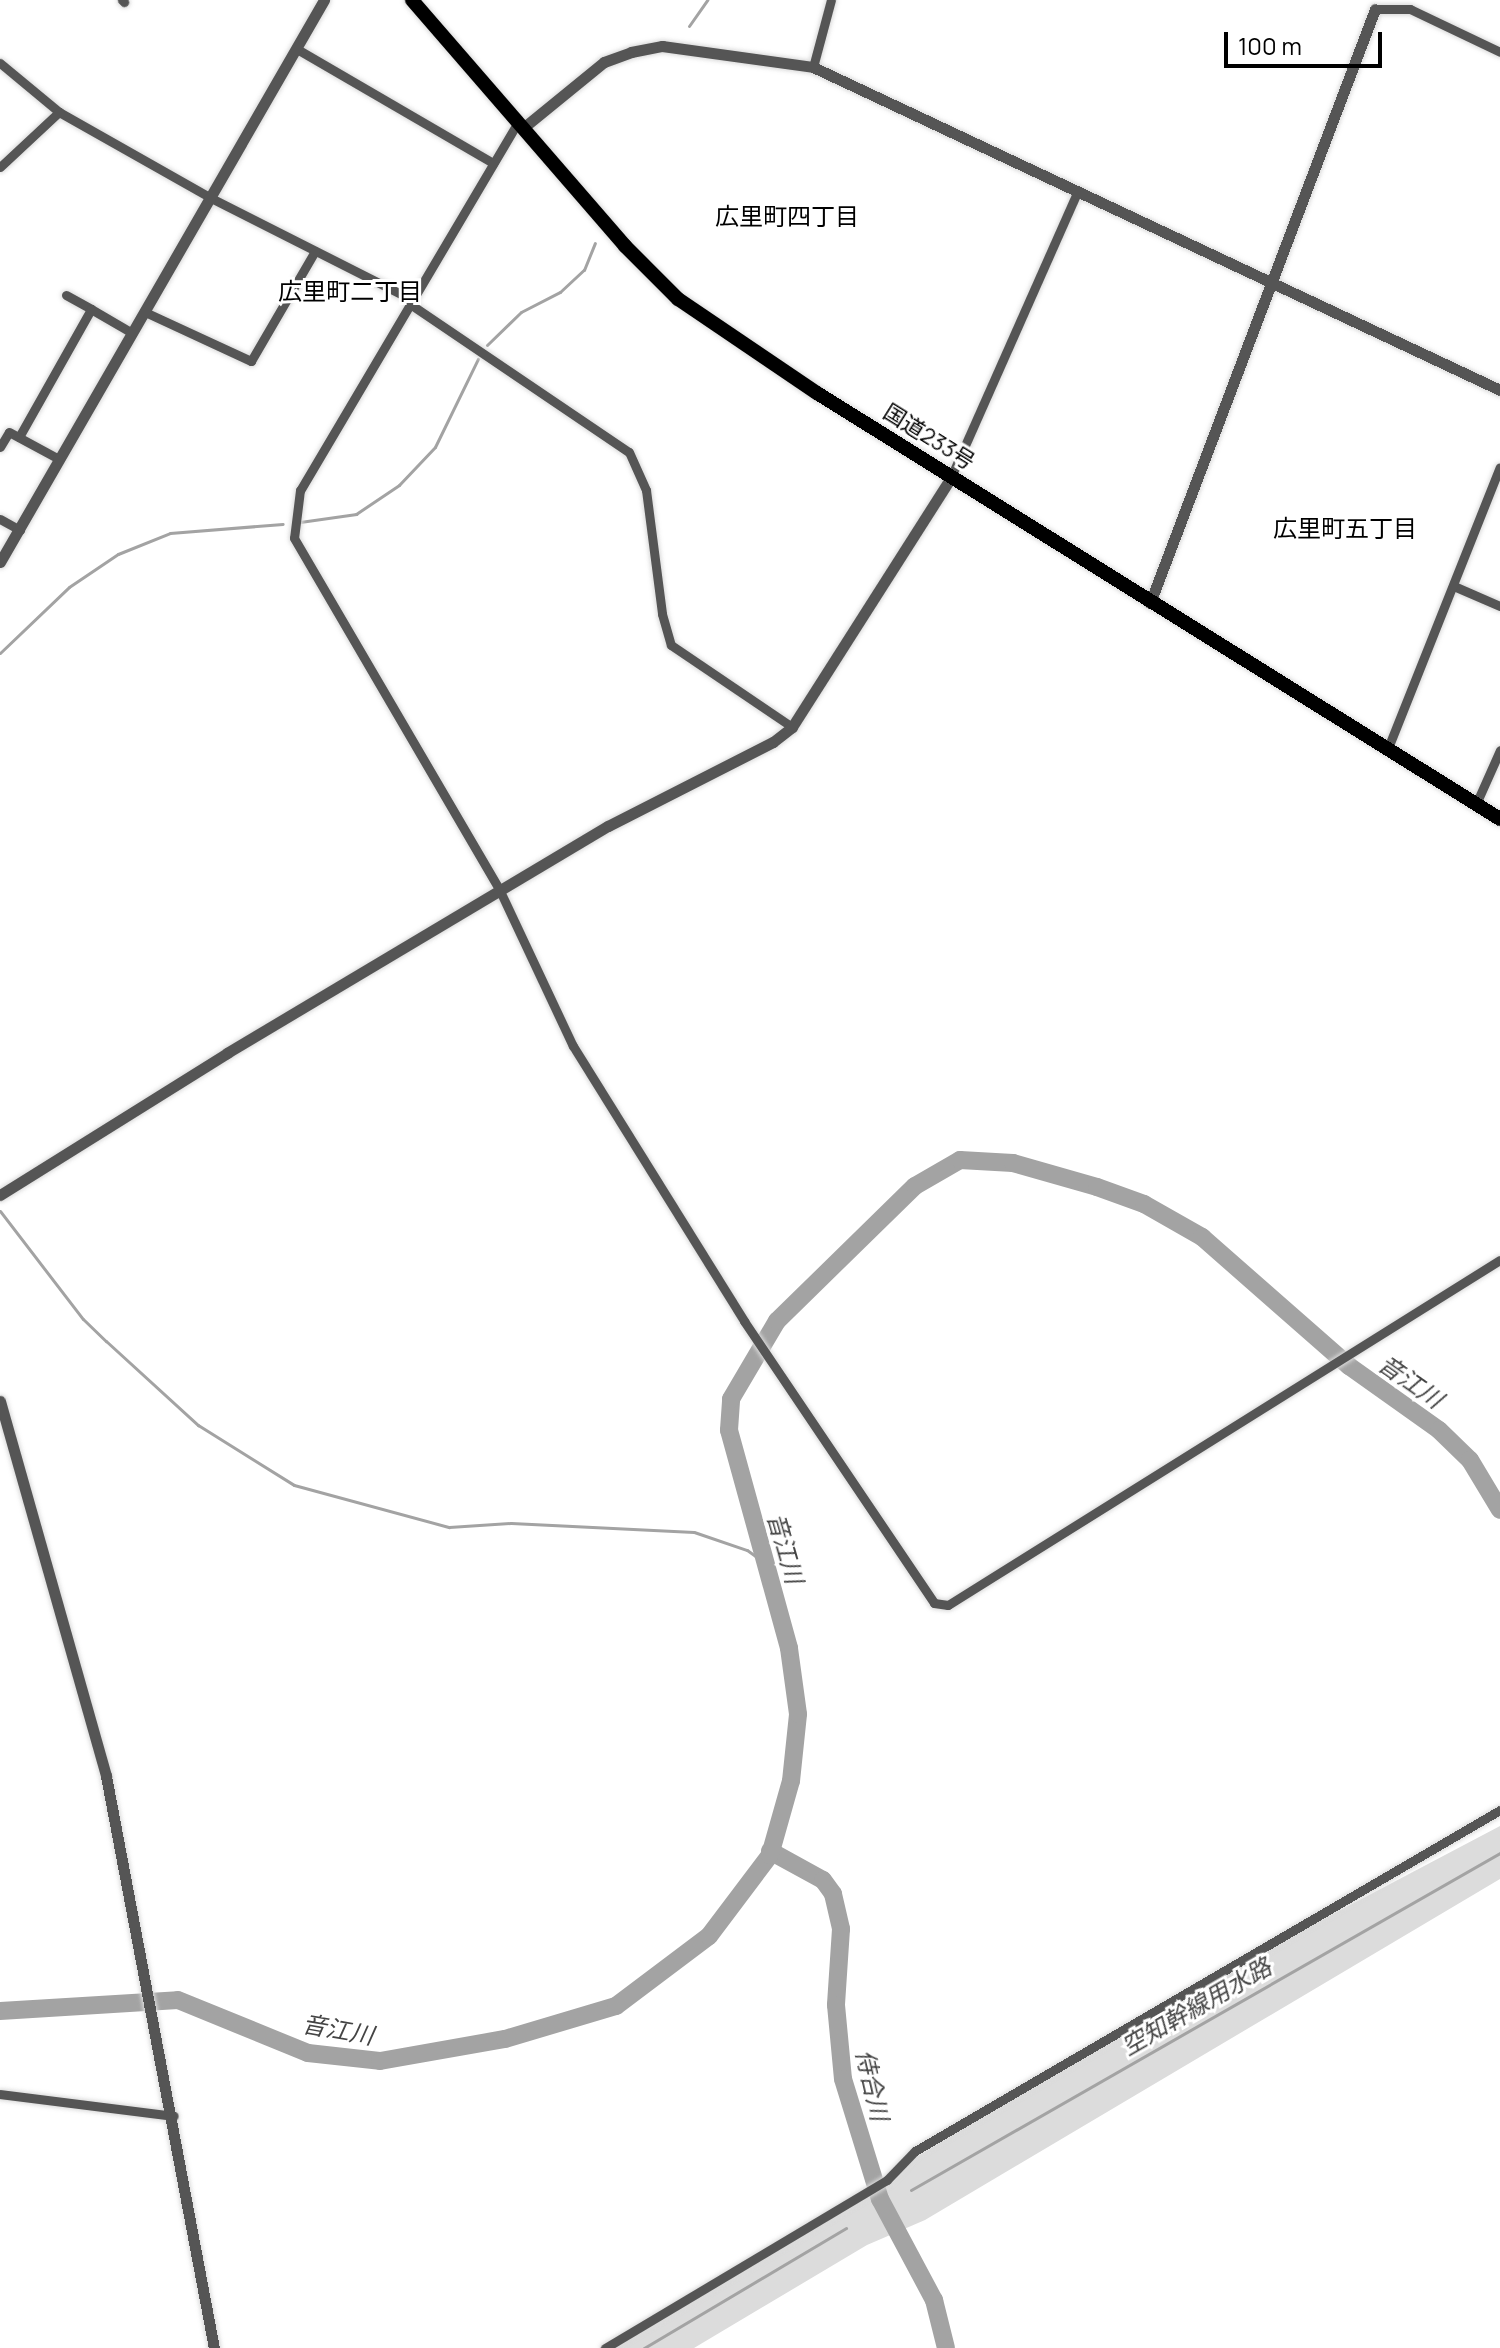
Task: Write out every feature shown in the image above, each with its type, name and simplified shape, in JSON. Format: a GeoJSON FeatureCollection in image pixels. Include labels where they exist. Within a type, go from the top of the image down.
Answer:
{"type":"FeatureCollection","features":[{"type":"Feature","properties":{"kind":"highway","name":"国道233号"},"geometry":{"type":"LineString","coordinates":[[412,0],[625,246],[678,299],[1150,603],[1500,819]]}},
{"type":"Feature","properties":{"kind":"street"},"geometry":{"type":"LineString","coordinates":[[0,562],[324,0]]}},
{"type":"Feature","properties":{"kind":"street"},"geometry":{"type":"LineString","coordinates":[[813,67],[831,0]]}},
{"type":"Feature","properties":{"kind":"street"},"geometry":{"type":"LineString","coordinates":[[1150,603],[1375,9],[1410,9],[1500,52]]}},
{"type":"Feature","properties":{"kind":"street"},"geometry":{"type":"LineString","coordinates":[[1500,390],[1272,286],[813,67],[662,46],[631,52],[604,62],[521,125],[493,163],[300,490],[294,538],[500,891],[573,1046],[744,1321],[934,1603],[948,1605],[1500,1260]]}},
{"type":"Feature","properties":{"kind":"street"},"geometry":{"type":"LineString","coordinates":[[297,49],[493,163]]}},
{"type":"Feature","properties":{"kind":"street"},"geometry":{"type":"LineString","coordinates":[[0,63],[59,112],[211,198],[412,302],[629,452],[646,490],[662,614],[671,645],[792,727]]}},
{"type":"Feature","properties":{"kind":"street"},"geometry":{"type":"LineString","coordinates":[[0,167],[59,112]]}},
{"type":"Feature","properties":{"kind":"street"},"geometry":{"type":"LineString","coordinates":[[0,1195],[500,891],[792,727],[951,477],[1078,191]]}},
{"type":"Feature","properties":{"kind":"street"},"geometry":{"type":"LineString","coordinates":[[145,312],[251,361],[315,251]]}},
{"type":"Feature","properties":{"kind":"street"},"geometry":{"type":"LineString","coordinates":[[66,295],[132,333]]}},
{"type":"Feature","properties":{"kind":"street"},"geometry":{"type":"LineString","coordinates":[[19,437],[91,309]]}},
{"type":"Feature","properties":{"kind":"street"},"geometry":{"type":"LineString","coordinates":[[0,447],[9,432],[59,459]]}},
{"type":"Feature","properties":{"kind":"street"},"geometry":{"type":"LineString","coordinates":[[1388,748],[1456,587],[1500,467]]}},
{"type":"Feature","properties":{"kind":"street"},"geometry":{"type":"LineString","coordinates":[[0,519],[20,530]]}},
{"type":"Feature","properties":{"kind":"street"},"geometry":{"type":"LineString","coordinates":[[1456,587],[1500,606]]}},
{"type":"Feature","properties":{"kind":"street"},"geometry":{"type":"LineString","coordinates":[[1476,804],[1500,750]]}},
{"type":"Feature","properties":{"kind":"street"},"geometry":{"type":"LineString","coordinates":[[0,1401],[106,1776],[153,2025],[174,2116],[214,2348]]}},
{"type":"Feature","properties":{"kind":"street"},"geometry":{"type":"LineString","coordinates":[[605,2348],[887,2180],[915,2151],[1500,1810]]}},
{"type":"Feature","properties":{"kind":"street"},"geometry":{"type":"LineString","coordinates":[[0,2094],[174,2116]]}},
{"type":"Feature","properties":{"kind":"shaded area"},"geometry":{"type":"Polygon","coordinates":[[[1500,1826],[1500,1879],[925,2220],[867,2245],[694,2348],[605,2348],[1191,1989],[1500,1826]]]}},
{"type":"Feature","properties":{"kind":"waterway"},"geometry":{"type":"LineString","coordinates":[[689,26],[707,0]]}},
{"type":"Feature","properties":{"kind":"waterway"},"geometry":{"type":"LineString","coordinates":[[487,345],[521,312],[560,292],[584,270],[595,243]]}},
{"type":"Feature","properties":{"kind":"waterway"},"geometry":{"type":"LineString","coordinates":[[300,522],[356,514],[399,485],[435,447],[478,359]]}},
{"type":"Feature","properties":{"kind":"waterway"},"geometry":{"type":"LineString","coordinates":[[0,653],[69,587],[118,554],[170,533],[283,524]]}},
{"type":"Feature","properties":{"kind":"waterway","name":"音江川"},"geometry":{"type":"LineString","coordinates":[[0,2011],[178,2000],[308,2053],[380,2061],[505,2039],[616,2006],[709,1936],[770,1855],[791,1781],[798,1714],[789,1648],[729,1430],[731,1399],[777,1321],[915,1186],[960,1160],[1013,1163],[1097,1187],[1144,1204],[1202,1237],[1349,1366],[1439,1430],[1470,1460],[1500,1510]]}},
{"type":"Feature","properties":{"kind":"waterway"},"geometry":{"type":"LineString","coordinates":[[0,1211],[83,1319],[106,1341],[198,1425],[294,1485],[449,1527],[511,1523],[694,1532],[747,1550],[765,1563]]}},
{"type":"Feature","properties":{"kind":"waterway","name":"侍合川"},"geometry":{"type":"LineString","coordinates":[[770,1851],[823,1880],[833,1894],[841,1929],[836,2005],[843,2079],[880,2199],[934,2300],[946,2348]]}},
{"type":"Feature","properties":{"kind":"waterway","name":"空知幹線用水路"},"geometry":{"type":"LineString","coordinates":[[911,2190],[1500,1853]]}},
{"type":"Feature","properties":{"kind":"waterway","name":"空知幹線用水路"},"geometry":{"type":"LineString","coordinates":[[644,2348],[846,2228]]}},
{"type":"Feature","properties":{"kind":"district","name":"広里町四丁目"},"geometry":{"type":"Point","coordinates":[787,216]}},
{"type":"Feature","properties":{"kind":"district","name":"広里町二丁目"},"geometry":{"type":"Point","coordinates":[350,291]}},
{"type":"Feature","properties":{"kind":"district","name":"広里町五丁目"},"geometry":{"type":"Point","coordinates":[1345,528]}}]}
